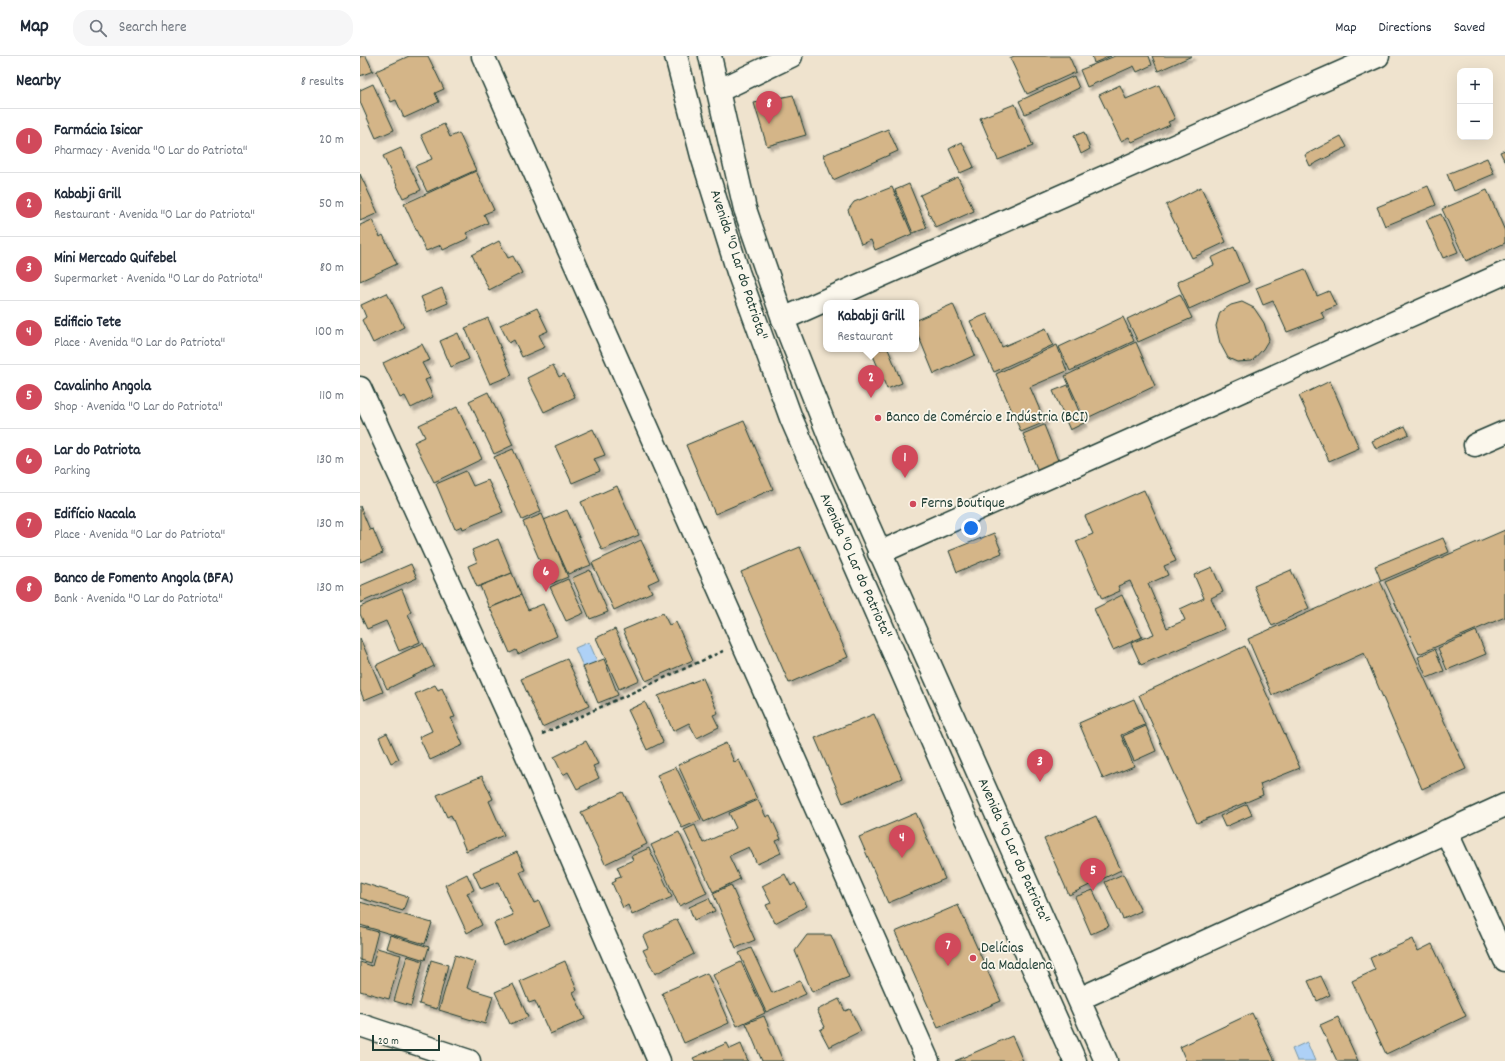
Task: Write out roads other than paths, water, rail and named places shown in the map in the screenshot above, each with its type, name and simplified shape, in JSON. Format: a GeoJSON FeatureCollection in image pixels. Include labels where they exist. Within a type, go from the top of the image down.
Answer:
{"type":"FeatureCollection","features":[{"type":"Feature","properties":{"kind":"street"},"geometry":{"type":"LineString","coordinates":[[483,56],[928,1061]]}},
{"type":"Feature","properties":{"kind":"street","name":"Avenida \"O Lar do Patriota\""},"geometry":{"type":"LineString","coordinates":[[676,56],[702,156],[736,265],[791,418],[954,792],[1075,1061]]}},
{"type":"Feature","properties":{"kind":"street","name":"Avenida \"O Lar do Patriota\""},"geometry":{"type":"LineString","coordinates":[[710,56],[745,209],[783,319],[833,446],[879,553],[1106,1061]]}},
{"type":"Feature","properties":{"kind":"street"},"geometry":{"type":"LineString","coordinates":[[826,300],[1378,56]]}},
{"type":"Feature","properties":{"kind":"street"},"geometry":{"type":"LineString","coordinates":[[718,91],[784,57]]}},
{"type":"Feature","properties":{"kind":"street"},"geometry":{"type":"LineString","coordinates":[[879,553],[1505,273]]}},
{"type":"Feature","properties":{"kind":"street"},"geometry":{"type":"LineString","coordinates":[[783,319],[823,301]]}},
{"type":"Feature","properties":{"kind":"street"},"geometry":{"type":"LineString","coordinates":[[360,388],[522,744],[659,1061]]}},
{"type":"Feature","properties":{"kind":"street"},"geometry":{"type":"LineString","coordinates":[[1475,445],[1505,432]]}},
{"type":"Feature","properties":{"kind":"street"},"geometry":{"type":"LineString","coordinates":[[1079,999],[1505,805]]}},
{"type":"Feature","properties":{"kind":"street"},"geometry":{"type":"LineString","coordinates":[[1446,831],[1505,960]]}},
{"type":"Feature","properties":{"kind":"street"},"geometry":{"type":"LineString","coordinates":[[360,1025],[469,1061]]}},
{"type":"Feature","properties":{"kind":"water"},"geometry":{"type":"Polygon","coordinates":[[[589,642],[598,663],[584,669],[575,648],[589,642]]]}},
{"type":"Feature","properties":{"kind":"water"},"geometry":{"type":"Polygon","coordinates":[[[1307,1042],[1315,1061],[1297,1061],[1292,1049],[1307,1042]]]}},
{"type":"Feature","properties":{"kind":"place","name":"Banco de Fomento Angola (BFA)"},"geometry":{"type":"Point","coordinates":[769,124]}},
{"type":"Feature","properties":{"kind":"place","name":"Kababji Grill"},"geometry":{"type":"Point","coordinates":[871,398]}},
{"type":"Feature","properties":{"kind":"place","name":"Banco de Comércio e Indústria (BCI)"},"geometry":{"type":"Point","coordinates":[878,418]}},
{"type":"Feature","properties":{"kind":"place","name":"Farmácia Isicar"},"geometry":{"type":"Point","coordinates":[905,478]}},
{"type":"Feature","properties":{"kind":"place","name":"Ferns Boutique"},"geometry":{"type":"Point","coordinates":[913,504]}},
{"type":"Feature","properties":{"kind":"place","name":"Lar do Patriota"},"geometry":{"type":"Point","coordinates":[546,592]}},
{"type":"Feature","properties":{"kind":"place","name":"Mini Mercado Quifebel"},"geometry":{"type":"Point","coordinates":[1040,782]}},
{"type":"Feature","properties":{"kind":"place","name":"Edificio Tete"},"geometry":{"type":"Point","coordinates":[902,858]}},
{"type":"Feature","properties":{"kind":"place","name":"Cavalinho Angola"},"geometry":{"type":"Point","coordinates":[1093,891]}},
{"type":"Feature","properties":{"kind":"place","name":"Delícias da Madalena"},"geometry":{"type":"Point","coordinates":[973,958]}},
{"type":"Feature","properties":{"kind":"place","name":"Edifício Nacala"},"geometry":{"type":"Point","coordinates":[948,966]}}]}
